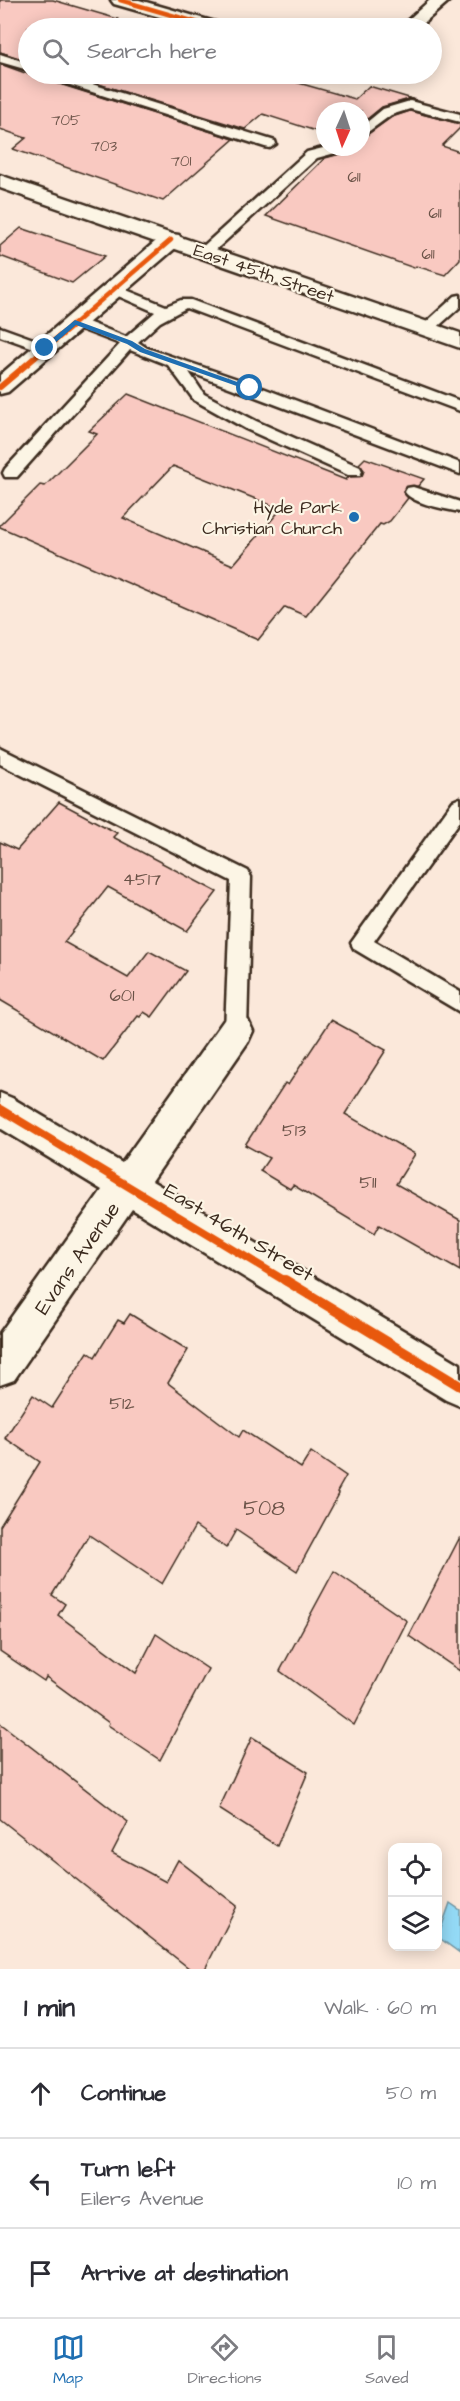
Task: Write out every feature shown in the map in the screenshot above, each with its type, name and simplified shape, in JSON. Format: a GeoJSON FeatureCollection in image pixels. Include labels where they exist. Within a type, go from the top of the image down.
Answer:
{"type":"FeatureCollection","features":[{"type":"Feature","properties":{"kind":"street"},"geometry":{"type":"LineString","coordinates":[[120,0],[182,18]]}},
{"type":"Feature","properties":{"kind":"street"},"geometry":{"type":"LineString","coordinates":[[420,18],[441,0]]}},
{"type":"Feature","properties":{"kind":"street","name":"East 45th Street"},"geometry":{"type":"LineString","coordinates":[[0,181],[460,340]]}},
{"type":"Feature","properties":{"kind":"street"},"geometry":{"type":"LineString","coordinates":[[0,387],[171,240]]}},
{"type":"Feature","properties":{"kind":"street","name":"Evans Avenue"},"geometry":{"type":"LineString","coordinates":[[0,1366],[236,1031]]}},
{"type":"Feature","properties":{"kind":"street","name":"East 46th Street"},"geometry":{"type":"LineString","coordinates":[[0,1109],[460,1386]]}},
{"type":"Feature","properties":{"kind":"lane"},"geometry":{"type":"LineString","coordinates":[[0,58],[18,64]]}},
{"type":"Feature","properties":{"kind":"lane"},"geometry":{"type":"LineString","coordinates":[[81,84],[270,144]]}},
{"type":"Feature","properties":{"kind":"lane"},"geometry":{"type":"LineString","coordinates":[[370,126],[387,112],[410,105],[460,118]]}},
{"type":"Feature","properties":{"kind":"lane"},"geometry":{"type":"LineString","coordinates":[[206,252],[312,155],[316,154]]}},
{"type":"Feature","properties":{"kind":"lane"},"geometry":{"type":"LineString","coordinates":[[114,289],[165,311]]}},
{"type":"Feature","properties":{"kind":"lane"},"geometry":{"type":"LineString","coordinates":[[428,329],[460,299]]}},
{"type":"Feature","properties":{"kind":"lane"},"geometry":{"type":"LineString","coordinates":[[11,473],[142,326],[165,311],[186,303],[460,406]]}},
{"type":"Feature","properties":{"kind":"lane"},"geometry":{"type":"LineString","coordinates":[[75,322],[129,343],[142,351],[250,388],[460,469]]}},
{"type":"Feature","properties":{"kind":"lane"},"geometry":{"type":"LineString","coordinates":[[0,331],[45,348]]}},
{"type":"Feature","properties":{"kind":"lane"},"geometry":{"type":"LineString","coordinates":[[173,361],[199,397],[251,425],[354,471]]}},
{"type":"Feature","properties":{"kind":"lane"},"geometry":{"type":"LineString","coordinates":[[413,492],[438,502],[460,507]]}},
{"type":"Feature","properties":{"kind":"lane"},"geometry":{"type":"LineString","coordinates":[[0,755],[241,877],[236,1031]]}},
{"type":"Feature","properties":{"kind":"lane"},"geometry":{"type":"LineString","coordinates":[[460,806],[361,943],[460,1002]]}},
{"type":"Feature","properties":{"kind":"water"},"geometry":{"type":"Polygon","coordinates":[[[450,1903],[460,1910],[460,1953],[442,1940],[442,1926],[450,1903]]]}},
{"type":"Feature","properties":{"kind":"building"},"geometry":{"type":"Polygon","coordinates":[[[0,0],[53,0],[115,18],[18,18],[18,58],[0,52],[0,0]]]}},
{"type":"Feature","properties":{"kind":"building"},"geometry":{"type":"Polygon","coordinates":[[[0,64],[18,70],[18,84],[60,84],[234,139],[163,201],[13,149],[26,138],[0,129],[0,64]]]}},
{"type":"Feature","properties":{"kind":"building"},"geometry":{"type":"Polygon","coordinates":[[[99,84],[302,84],[355,99],[369,86],[416,100],[409,99],[382,107],[370,117],[370,102],[316,102],[316,131],[263,114],[245,129],[99,84]]]}},
{"type":"Feature","properties":{"kind":"building"},"geometry":{"type":"Polygon","coordinates":[[[410,111],[460,124],[460,128],[442,146],[460,152],[460,259],[445,275],[416,266],[414,268],[266,216],[325,158],[370,156],[370,133],[392,117],[410,111]]]}},
{"type":"Feature","properties":{"kind":"building"},"geometry":{"type":"Polygon","coordinates":[[[21,228],[105,256],[72,283],[0,256],[0,246],[21,228]]]}},
{"type":"Feature","properties":{"kind":"building","name":"Hyde Park Christian Church"},"geometry":{"type":"Polygon","coordinates":[[[128,394],[346,480],[348,477],[362,476],[364,470],[359,464],[365,458],[424,479],[418,486],[405,487],[403,492],[408,498],[390,521],[383,525],[380,524],[306,616],[285,607],[258,640],[0,527],[40,485],[45,486],[97,434],[89,431],[128,394]],[[173,466],[123,518],[233,565],[281,509],[173,466]]]}},
{"type":"Feature","properties":{"kind":"building"},"geometry":{"type":"Polygon","coordinates":[[[59,802],[117,833],[113,837],[217,892],[187,931],[108,887],[64,942],[128,978],[149,951],[186,971],[152,1017],[144,1012],[140,1017],[138,1016],[103,1061],[0,1000],[0,842],[17,850],[59,802]]]}},
{"type":"Feature","properties":{"kind":"building"},"geometry":{"type":"Polygon","coordinates":[[[331,1020],[386,1050],[345,1114],[415,1154],[396,1184],[460,1220],[460,1271],[379,1225],[374,1234],[293,1185],[290,1189],[260,1171],[269,1158],[245,1145],[285,1083],[288,1085],[331,1020]]]}},
{"type":"Feature","properties":{"kind":"building"},"geometry":{"type":"Polygon","coordinates":[[[130,1314],[188,1350],[168,1383],[239,1437],[243,1430],[301,1468],[311,1452],[346,1476],[337,1492],[339,1494],[297,1571],[236,1530],[226,1548],[195,1526],[162,1584],[89,1535],[52,1595],[65,1604],[58,1615],[136,1673],[156,1634],[208,1669],[160,1760],[108,1725],[109,1723],[46,1677],[44,1681],[0,1651],[0,1526],[40,1462],[5,1438],[33,1395],[52,1408],[88,1352],[95,1357],[118,1320],[124,1323],[130,1314]]]}},
{"type":"Feature","properties":{"kind":"building"},"geometry":{"type":"Polygon","coordinates":[[[460,1537],[460,1671],[409,1636],[460,1537]]]}},
{"type":"Feature","properties":{"kind":"building"},"geometry":{"type":"Polygon","coordinates":[[[334,1571],[407,1621],[354,1725],[280,1671],[334,1571]]]}},
{"type":"Feature","properties":{"kind":"building"},"geometry":{"type":"Polygon","coordinates":[[[0,1723],[128,1822],[112,1853],[166,1882],[178,1860],[237,1906],[205,1969],[190,1969],[0,1819],[0,1723]]]}},
{"type":"Feature","properties":{"kind":"building"},"geometry":{"type":"Polygon","coordinates":[[[252,1737],[308,1772],[277,1846],[219,1809],[252,1737]]]}},
{"type":"Feature","properties":{"kind":"cycle path"},"geometry":{"type":"LineString","coordinates":[[120,0],[182,18]]}},
{"type":"Feature","properties":{"kind":"cycle path"},"geometry":{"type":"LineString","coordinates":[[0,387],[171,240]]}},
{"type":"Feature","properties":{"kind":"cycle path"},"geometry":{"type":"LineString","coordinates":[[0,1109],[460,1386]]}},
{"type":"Feature","properties":{"kind":"place","name":"Hyde Park Christian Church"},"geometry":{"type":"Point","coordinates":[354,517]}},
{"type":"Feature","properties":{"kind":"route"},"geometry":{"type":"LineString","coordinates":[[45,348],[75,322],[129,343],[142,351],[250,388]]}}]}
